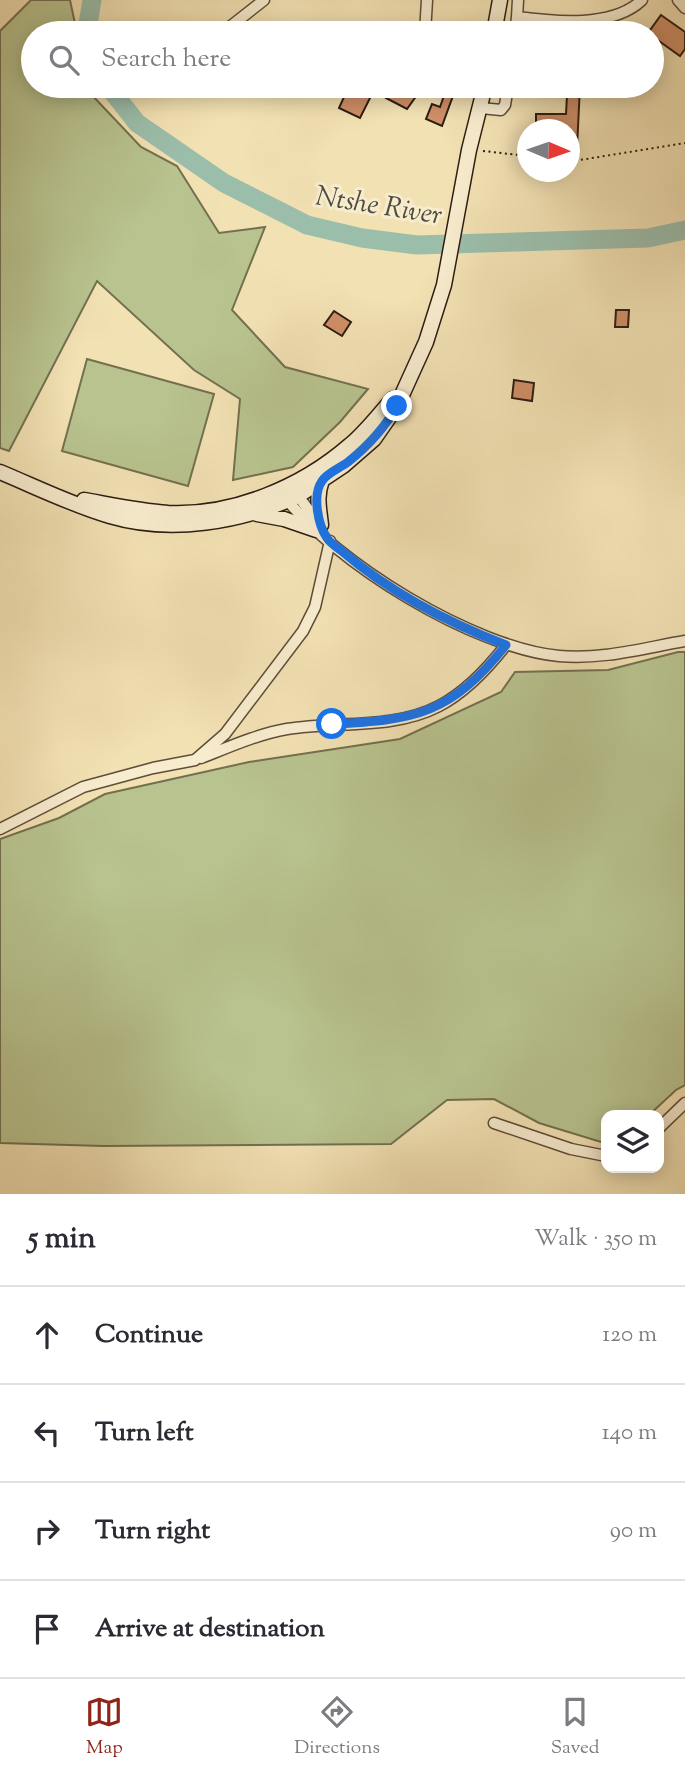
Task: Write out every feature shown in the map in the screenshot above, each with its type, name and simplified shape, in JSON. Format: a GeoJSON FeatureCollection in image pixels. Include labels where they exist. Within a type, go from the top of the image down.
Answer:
{"type":"FeatureCollection","features":[{"type":"Feature","properties":{"kind":"street"},"geometry":{"type":"LineString","coordinates":[[237,21],[264,0]]}},
{"type":"Feature","properties":{"kind":"street"},"geometry":{"type":"LineString","coordinates":[[426,21],[427,0]]}},
{"type":"Feature","properties":{"kind":"street"},"geometry":{"type":"LineString","coordinates":[[496,21],[500,0]]}},
{"type":"Feature","properties":{"kind":"street"},"geometry":{"type":"LineString","coordinates":[[516,21],[518,0]]}},
{"type":"Feature","properties":{"kind":"street"},"geometry":{"type":"LineString","coordinates":[[517,17],[610,19],[642,0]]}},
{"type":"Feature","properties":{"kind":"street"},"geometry":{"type":"LineString","coordinates":[[678,0],[685,8]]}},
{"type":"Feature","properties":{"kind":"street"},"geometry":{"type":"LineString","coordinates":[[48,492],[121,507],[171,513],[219,509],[289,493],[322,480],[374,439],[397,406],[403,387],[426,342],[444,285],[470,149],[483,98]]}},
{"type":"Feature","properties":{"kind":"street"},"geometry":{"type":"LineString","coordinates":[[481,108],[500,110],[506,98]]}},
{"type":"Feature","properties":{"kind":"street"},"geometry":{"type":"LineString","coordinates":[[253,514],[289,493],[352,443],[403,387]]}},
{"type":"Feature","properties":{"kind":"street"},"geometry":{"type":"LineString","coordinates":[[0,472],[112,517],[154,524],[210,522],[253,514],[284,519],[323,534]]}},
{"type":"Feature","properties":{"kind":"street"},"geometry":{"type":"LineString","coordinates":[[195,760],[225,734],[303,631],[315,607],[323,534],[317,504],[322,480]]}},
{"type":"Feature","properties":{"kind":"street"},"geometry":{"type":"LineString","coordinates":[[289,493],[323,534],[361,567],[402,594],[506,645],[562,656],[606,655],[685,640]]}},
{"type":"Feature","properties":{"kind":"street"},"geometry":{"type":"LineString","coordinates":[[0,829],[83,787],[195,760],[284,729],[417,715],[439,706],[461,692],[506,645]]}},
{"type":"Feature","properties":{"kind":"street"},"geometry":{"type":"LineString","coordinates":[[664,1123],[685,1102]]}},
{"type":"Feature","properties":{"kind":"street"},"geometry":{"type":"LineString","coordinates":[[494,1123],[571,1149],[601,1155]]}},
{"type":"Feature","properties":{"kind":"path"},"geometry":{"type":"LineString","coordinates":[[580,158],[685,144]]}},
{"type":"Feature","properties":{"kind":"path"},"geometry":{"type":"LineString","coordinates":[[470,149],[517,155]]}},
{"type":"Feature","properties":{"kind":"green space"},"geometry":{"type":"Polygon","coordinates":[[[31,0],[70,0],[74,21],[21,21],[21,98],[95,98],[141,147],[177,166],[219,233],[265,227],[232,310],[285,367],[368,389],[340,422],[293,467],[233,480],[240,399],[194,370],[97,281],[9,451],[0,448],[0,31],[31,0]]]}},
{"type":"Feature","properties":{"kind":"green space"},"geometry":{"type":"Polygon","coordinates":[[[87,359],[214,394],[188,486],[62,451],[87,359]]]}},
{"type":"Feature","properties":{"kind":"green space"},"geometry":{"type":"Polygon","coordinates":[[[685,652],[685,1085],[654,1110],[601,1110],[601,1142],[539,1123],[494,1099],[447,1100],[391,1144],[103,1146],[0,1143],[0,839],[59,818],[105,794],[249,762],[400,739],[501,692],[515,672],[608,670],[685,652]]]}},
{"type":"Feature","properties":{"kind":"building"},"geometry":{"type":"Polygon","coordinates":[[[661,15],[685,32],[685,49],[680,56],[664,45],[664,21],[657,21],[661,15]]]}},
{"type":"Feature","properties":{"kind":"building"},"geometry":{"type":"Polygon","coordinates":[[[344,98],[370,98],[360,118],[339,108],[344,98]]]}},
{"type":"Feature","properties":{"kind":"building"},"geometry":{"type":"Polygon","coordinates":[[[386,98],[415,98],[407,109],[386,98]]]}},
{"type":"Feature","properties":{"kind":"building"},"geometry":{"type":"Polygon","coordinates":[[[443,98],[452,98],[442,126],[426,119],[432,104],[440,107],[443,98]]]}},
{"type":"Feature","properties":{"kind":"building"},"geometry":{"type":"Polygon","coordinates":[[[567,98],[579,98],[578,119],[536,119],[536,114],[566,114],[567,98]]]}},
{"type":"Feature","properties":{"kind":"building"},"geometry":{"type":"Polygon","coordinates":[[[616,310],[629,310],[628,327],[615,327],[616,310]]]}},
{"type":"Feature","properties":{"kind":"building"},"geometry":{"type":"Polygon","coordinates":[[[334,311],[351,322],[342,336],[324,325],[334,311]]]}},
{"type":"Feature","properties":{"kind":"building"},"geometry":{"type":"Polygon","coordinates":[[[514,380],[534,383],[532,401],[512,398],[514,380]]]}},
{"type":"Feature","properties":{"kind":"waterway","name":"Ntshe River"},"geometry":{"type":"LineString","coordinates":[[88,21],[92,0]]}},
{"type":"Feature","properties":{"kind":"waterway","name":"Ntshe River"},"geometry":{"type":"LineString","coordinates":[[117,98],[137,123],[224,183],[307,225],[362,238],[417,245],[648,238],[685,230]]}},
{"type":"Feature","properties":{"kind":"route"},"geometry":{"type":"LineString","coordinates":[[332,724],[401,718],[439,706],[461,692],[506,645],[402,594],[361,567],[327,538],[321,525],[317,504],[322,480],[374,439],[397,406]]}}]}
